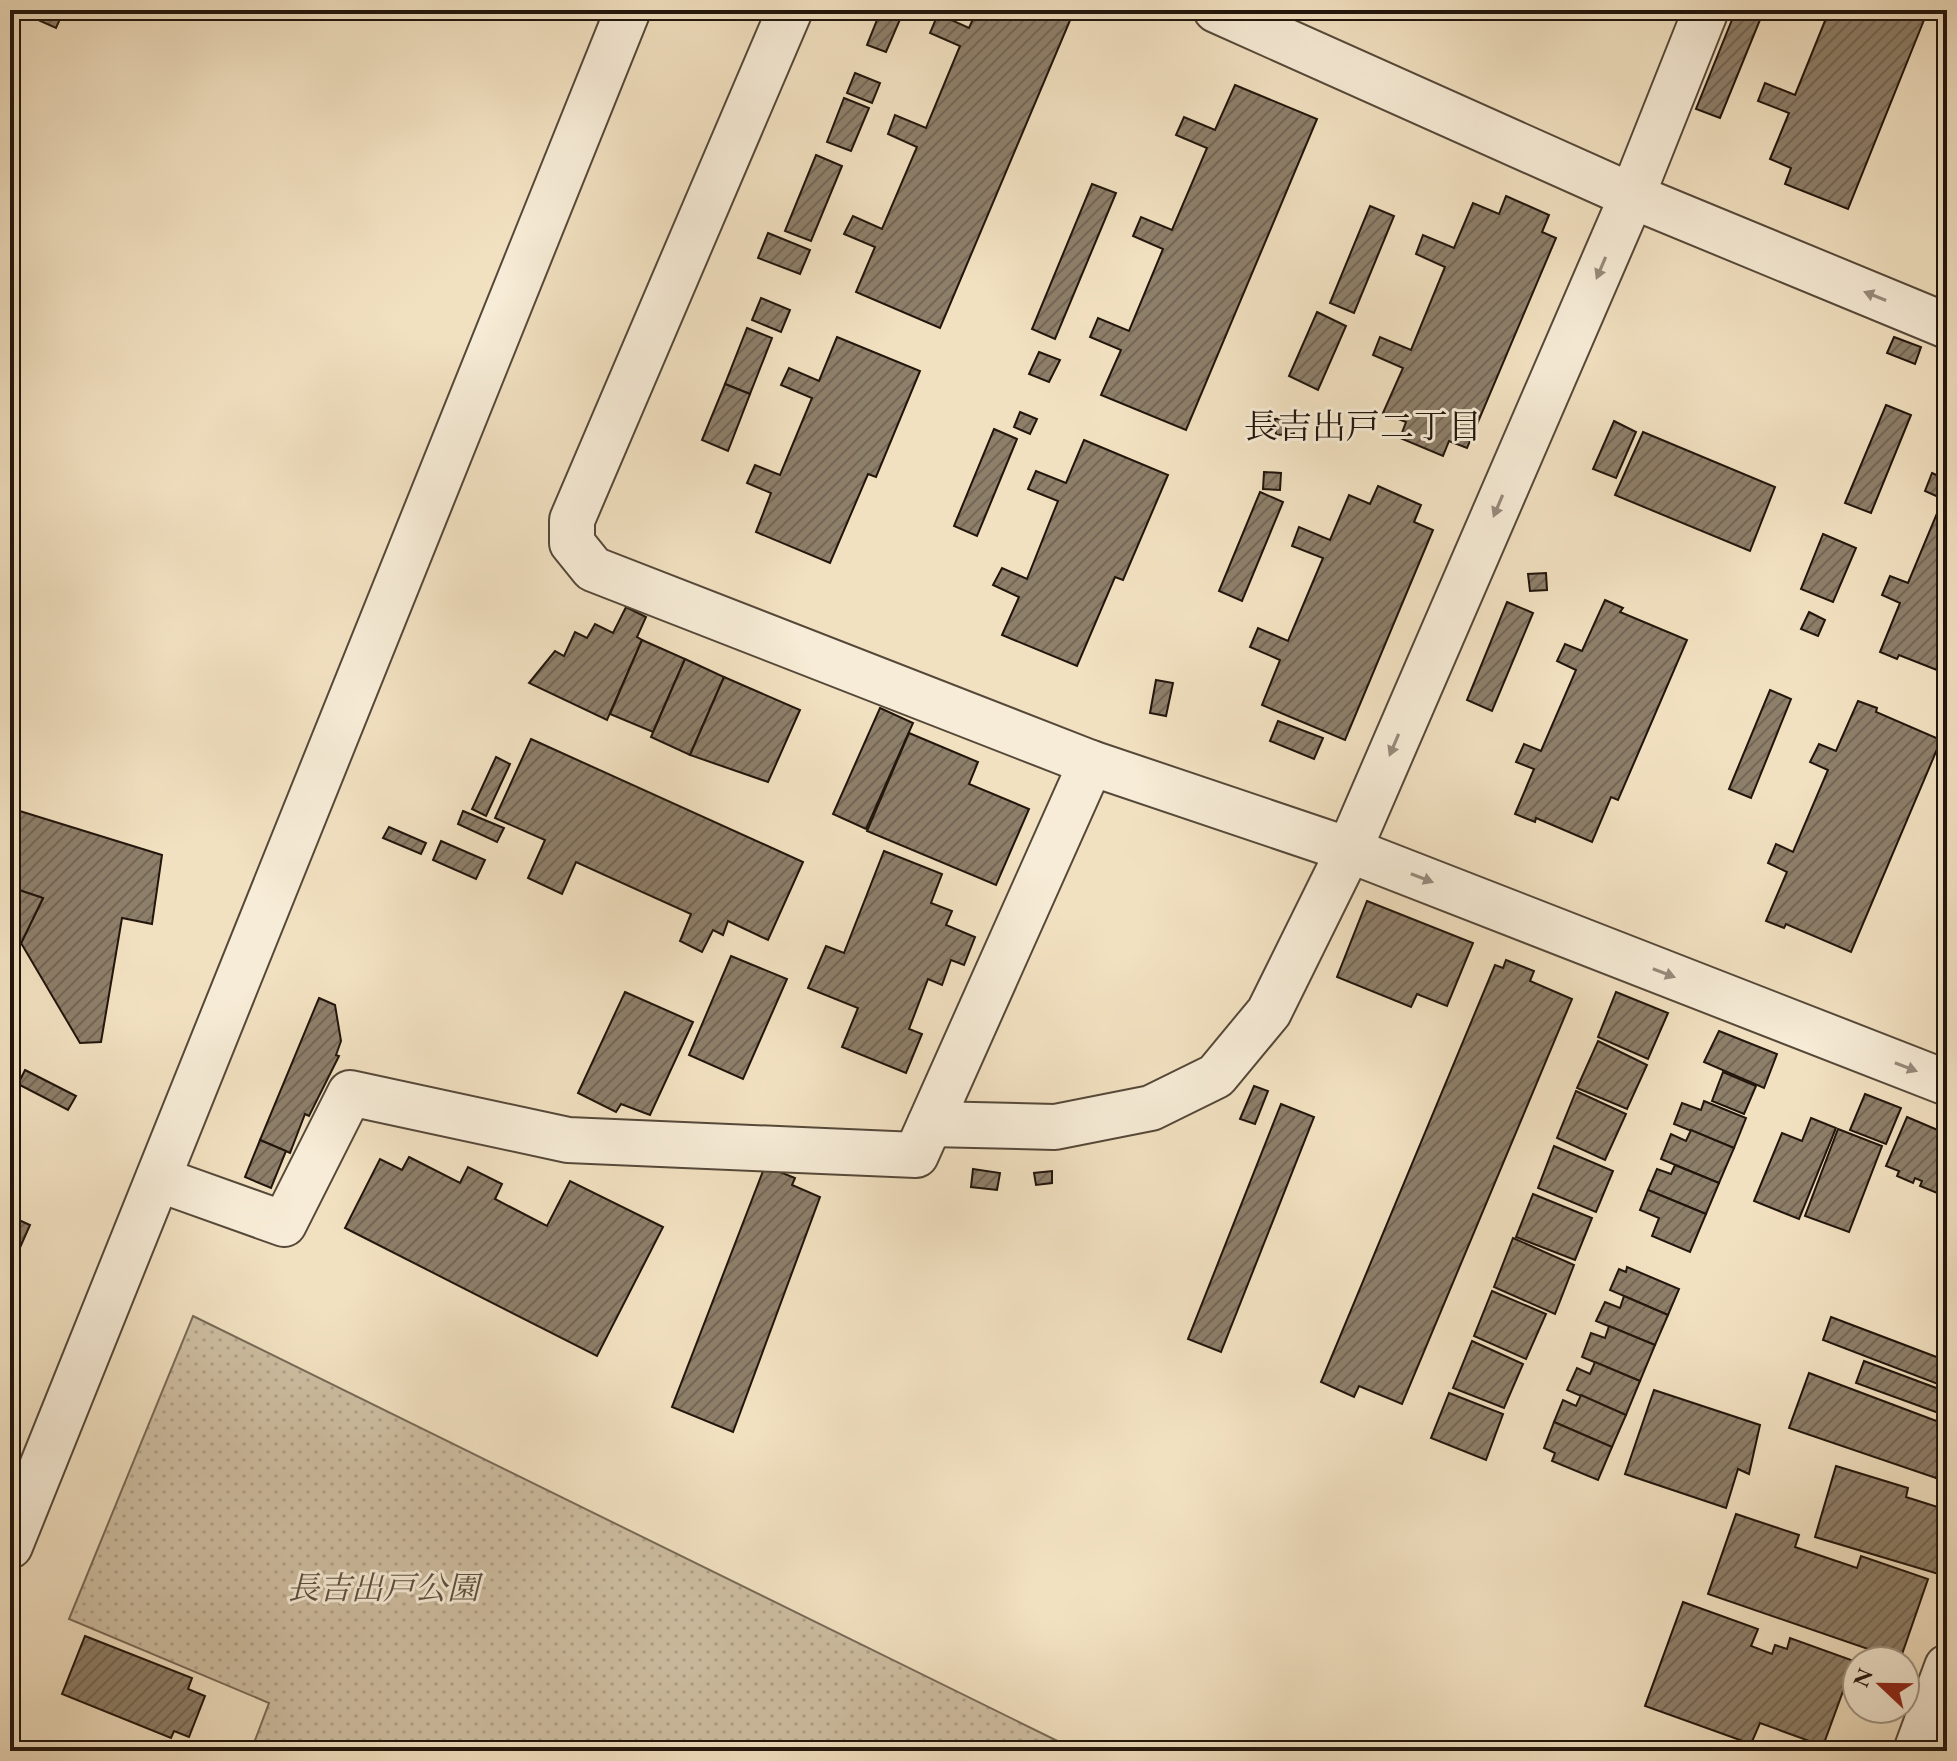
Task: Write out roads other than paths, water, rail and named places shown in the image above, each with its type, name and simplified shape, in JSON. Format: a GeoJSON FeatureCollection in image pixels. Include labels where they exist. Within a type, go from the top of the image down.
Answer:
{"type":"FeatureCollection","features":[{"type":"Feature","properties":{"kind":"street"},"geometry":{"type":"LineString","coordinates":[[10,1546],[628,10]]}},
{"type":"Feature","properties":{"kind":"street"},"geometry":{"type":"LineString","coordinates":[[790,10],[572,520],[572,543],[593,569],[1091,763],[1349,850],[1947,1083]]}},
{"type":"Feature","properties":{"kind":"street"},"geometry":{"type":"LineString","coordinates":[[1216,10],[1632,196],[1947,326]]}},
{"type":"Feature","properties":{"kind":"street"},"geometry":{"type":"LineString","coordinates":[[930,1124],[1055,1127],[1151,1108],[1216,1076],[1269,1012],[1349,850],[1632,196],[1706,10]]}},
{"type":"Feature","properties":{"kind":"street"},"geometry":{"type":"LineString","coordinates":[[158,1179],[284,1224],[350,1093],[568,1140],[916,1155],[1091,763]]}},
{"type":"Feature","properties":{"kind":"street"},"geometry":{"type":"LineString","coordinates":[[1931,1729],[1947,1667]]}},
{"type":"Feature","properties":{"kind":"district","name":"長吉出戸二丁目"},"geometry":{"type":"Point","coordinates":[1363,426]}},
{"type":"Feature","properties":{"kind":"park label","name":"長吉出戸公園"},"geometry":{"type":"Point","coordinates":[383,1588]}}]}
